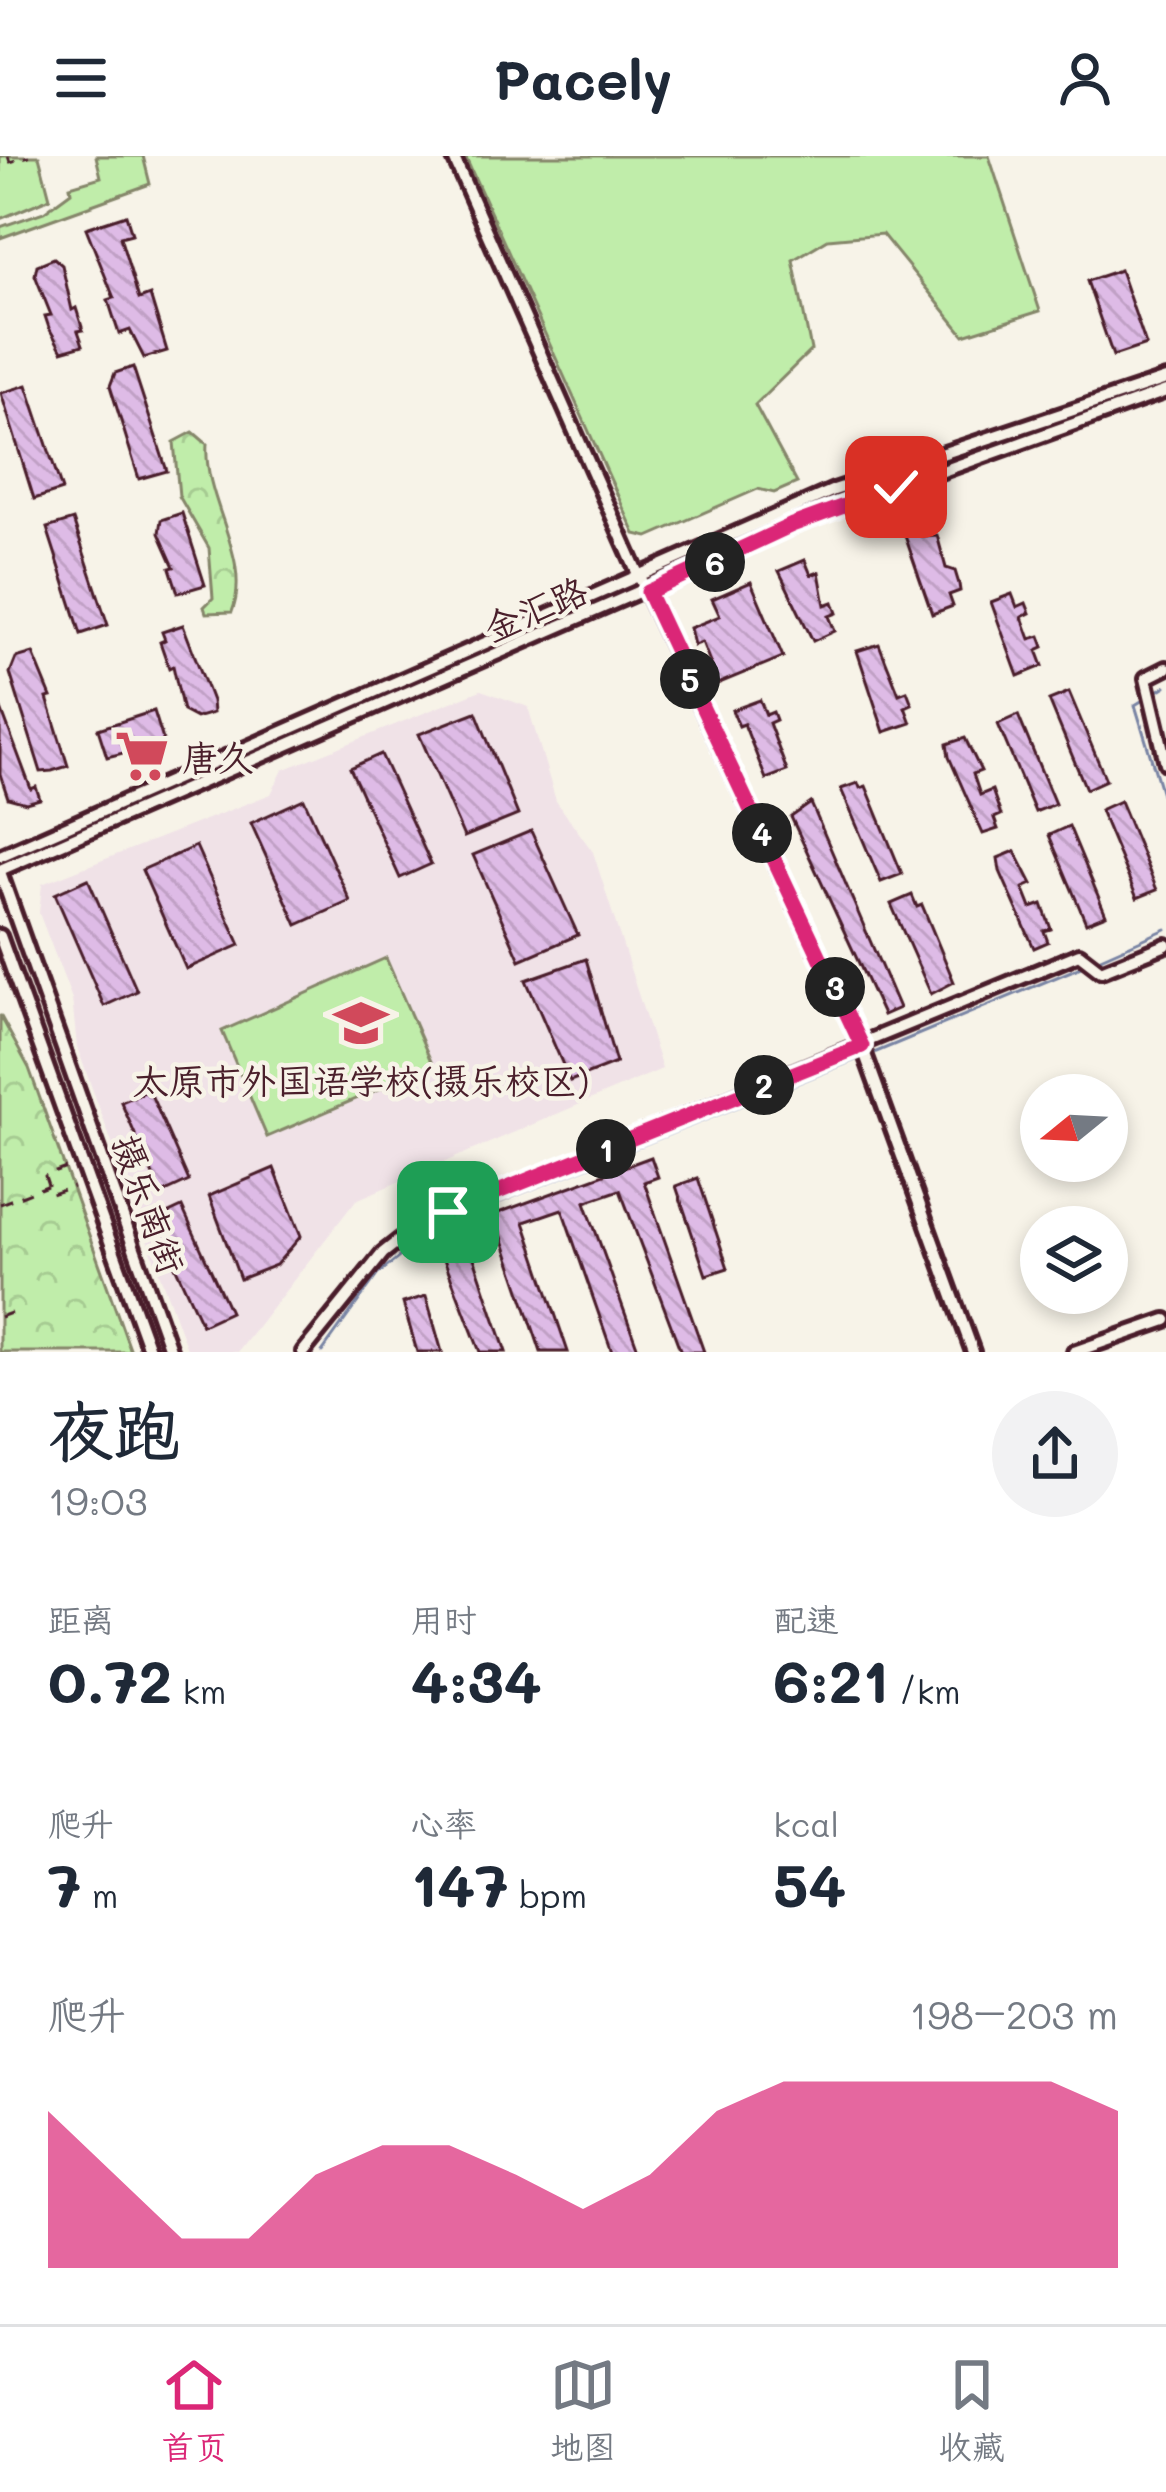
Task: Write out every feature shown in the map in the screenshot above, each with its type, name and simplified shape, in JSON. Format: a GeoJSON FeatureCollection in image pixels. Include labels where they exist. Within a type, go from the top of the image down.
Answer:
{"type":"FeatureCollection","features":[{"type":"Feature","properties":{"kind":"street"},"geometry":{"type":"LineString","coordinates":[[453,156],[637,572],[862,1046],[974,1352]]}},
{"type":"Feature","properties":{"kind":"street","name":"金汇路"},"geometry":{"type":"LineString","coordinates":[[0,856],[196,774],[637,572],[834,490],[1166,379]]}},
{"type":"Feature","properties":{"kind":"street","name":"金汇路"},"geometry":{"type":"LineString","coordinates":[[0,871],[648,592],[792,525],[1166,391]]}},
{"type":"Feature","properties":{"kind":"street"},"geometry":{"type":"LineString","coordinates":[[1166,668],[1148,674],[1147,684],[1161,714],[1166,763]]}},
{"type":"Feature","properties":{"kind":"street","name":"摄乐南街"},"geometry":{"type":"LineString","coordinates":[[0,871],[171,1352]]}},
{"type":"Feature","properties":{"kind":"street","name":"摄乐南街"},"geometry":{"type":"LineString","coordinates":[[0,936],[150,1352]]}},
{"type":"Feature","properties":{"kind":"street"},"geometry":{"type":"LineString","coordinates":[[303,1352],[382,1253],[416,1227],[1079,954],[1101,971],[1166,944]]}},
{"type":"Feature","properties":{"kind":"street"},"geometry":{"type":"LineString","coordinates":[[1075,1352],[1166,1319]]}},
{"type":"Feature","properties":{"kind":"path"},"geometry":{"type":"LineString","coordinates":[[8,156],[10,162],[29,156]]}},
{"type":"Feature","properties":{"kind":"path"},"geometry":{"type":"LineString","coordinates":[[66,1168],[45,1176],[51,1194],[73,1187]]}},
{"type":"Feature","properties":{"kind":"path"},"geometry":{"type":"LineString","coordinates":[[0,1204],[48,1185]]}},
{"type":"Feature","properties":{"kind":"path"},"geometry":{"type":"LineString","coordinates":[[0,1317],[10,1313]]}},
{"type":"Feature","properties":{"kind":"shaded area","name":"太原市外国语学校(摄乐校区)"},"geometry":{"type":"Polygon","coordinates":[[[481,690],[528,707],[556,801],[593,852],[662,1069],[356,1200],[238,1352],[188,1352],[77,1047],[72,999],[39,913],[42,884],[271,794],[283,770],[481,690]]]}},
{"type":"Feature","properties":{"kind":"green space"},"geometry":{"type":"Polygon","coordinates":[[[0,156],[39,156],[50,198],[0,219],[0,156]]]}},
{"type":"Feature","properties":{"kind":"green space"},"geometry":{"type":"Polygon","coordinates":[[[96,156],[143,156],[150,184],[0,238],[0,227],[44,212],[71,192],[70,186],[101,177],[96,156]]]}},
{"type":"Feature","properties":{"kind":"green space"},"geometry":{"type":"Polygon","coordinates":[[[465,156],[989,156],[1040,311],[964,335],[882,234],[828,239],[793,260],[811,350],[755,405],[797,483],[774,493],[758,489],[648,537],[635,534],[465,156]]]}},
{"type":"Feature","properties":{"kind":"green space"},"geometry":{"type":"Polygon","coordinates":[[[193,432],[207,444],[212,487],[232,550],[237,592],[232,612],[206,613],[204,607],[213,598],[209,548],[179,496],[174,442],[193,432]]]}},
{"type":"Feature","properties":{"kind":"green space"},"geometry":{"type":"Polygon","coordinates":[[[386,958],[433,1066],[267,1137],[222,1031],[386,958]]]}},
{"type":"Feature","properties":{"kind":"green space"},"geometry":{"type":"Polygon","coordinates":[[[0,1015],[29,1068],[131,1352],[0,1352],[0,1015]]]}},
{"type":"Feature","properties":{"kind":"building"},"geometry":{"type":"Polygon","coordinates":[[[126,215],[132,234],[120,237],[139,299],[150,295],[167,351],[144,358],[130,330],[119,334],[108,300],[114,298],[86,228],[126,215]]]}},
{"type":"Feature","properties":{"kind":"building"},"geometry":{"type":"Polygon","coordinates":[[[54,258],[62,265],[72,310],[76,308],[83,330],[78,331],[83,345],[62,351],[49,328],[45,316],[51,315],[35,275],[37,265],[54,258]]]}},
{"type":"Feature","properties":{"kind":"building"},"geometry":{"type":"Polygon","coordinates":[[[1120,270],[1146,345],[1113,356],[1087,281],[1120,270]]]}},
{"type":"Feature","properties":{"kind":"building"},"geometry":{"type":"Polygon","coordinates":[[[133,367],[167,471],[139,479],[110,386],[115,373],[133,367]]]}},
{"type":"Feature","properties":{"kind":"building"},"geometry":{"type":"Polygon","coordinates":[[[27,385],[62,490],[34,499],[1,393],[27,385]]]}},
{"type":"Feature","properties":{"kind":"building"},"geometry":{"type":"Polygon","coordinates":[[[182,513],[205,585],[178,593],[170,568],[174,567],[159,533],[161,520],[182,513]]]}},
{"type":"Feature","properties":{"kind":"building"},"geometry":{"type":"Polygon","coordinates":[[[73,520],[108,625],[81,634],[47,528],[73,520]]]}},
{"type":"Feature","properties":{"kind":"building"},"geometry":{"type":"Polygon","coordinates":[[[919,528],[921,536],[937,535],[946,568],[955,571],[959,584],[960,591],[949,595],[953,606],[932,614],[904,533],[919,528]]]}},
{"type":"Feature","properties":{"kind":"building"},"geometry":{"type":"Polygon","coordinates":[[[805,560],[811,575],[819,572],[825,605],[833,602],[837,613],[829,616],[835,631],[813,641],[779,571],[805,560]]]}},
{"type":"Feature","properties":{"kind":"building"},"geometry":{"type":"Polygon","coordinates":[[[751,582],[783,657],[715,685],[705,669],[712,667],[702,642],[694,645],[690,628],[720,616],[712,599],[751,582]]]}},
{"type":"Feature","properties":{"kind":"building"},"geometry":{"type":"Polygon","coordinates":[[[1012,594],[1017,607],[1026,603],[1030,613],[1022,617],[1030,639],[1040,636],[1044,647],[1037,650],[1043,666],[1018,676],[991,602],[1012,594]]]}},
{"type":"Feature","properties":{"kind":"building"},"geometry":{"type":"Polygon","coordinates":[[[183,625],[212,701],[213,713],[196,718],[183,711],[173,666],[169,668],[160,642],[165,640],[162,632],[183,625]]]}},
{"type":"Feature","properties":{"kind":"building"},"geometry":{"type":"Polygon","coordinates":[[[879,644],[899,694],[907,691],[912,704],[905,707],[911,723],[884,732],[857,651],[879,644]]]}},
{"type":"Feature","properties":{"kind":"building"},"geometry":{"type":"Polygon","coordinates":[[[33,653],[51,697],[47,698],[68,766],[52,771],[41,772],[10,673],[16,658],[33,653]]]}},
{"type":"Feature","properties":{"kind":"building"},"geometry":{"type":"Polygon","coordinates":[[[1069,692],[1106,780],[1086,789],[1049,700],[1069,692]]]}},
{"type":"Feature","properties":{"kind":"building"},"geometry":{"type":"Polygon","coordinates":[[[760,700],[766,715],[773,712],[776,720],[769,723],[787,771],[766,779],[744,724],[739,726],[732,710],[760,700]]]}},
{"type":"Feature","properties":{"kind":"building"},"geometry":{"type":"Polygon","coordinates":[[[0,706],[31,789],[36,787],[40,799],[26,803],[8,798],[0,774],[0,706]]]}},
{"type":"Feature","properties":{"kind":"building"},"geometry":{"type":"Polygon","coordinates":[[[154,711],[164,743],[107,757],[98,729],[154,711]]]}},
{"type":"Feature","properties":{"kind":"building"},"geometry":{"type":"Polygon","coordinates":[[[476,712],[518,815],[464,837],[419,734],[476,712]]]}},
{"type":"Feature","properties":{"kind":"building"},"geometry":{"type":"Polygon","coordinates":[[[1018,715],[1055,804],[1035,812],[998,724],[1018,715]]]}},
{"type":"Feature","properties":{"kind":"building"},"geometry":{"type":"Polygon","coordinates":[[[965,738],[981,771],[973,774],[980,795],[992,790],[1001,815],[994,818],[998,829],[983,834],[949,757],[947,744],[965,738]]]}},
{"type":"Feature","properties":{"kind":"building"},"geometry":{"type":"Polygon","coordinates":[[[381,754],[431,864],[400,878],[350,768],[381,754]]]}},
{"type":"Feature","properties":{"kind":"building"},"geometry":{"type":"Polygon","coordinates":[[[858,783],[860,788],[866,786],[902,874],[881,882],[841,789],[858,783]]]}},
{"type":"Feature","properties":{"kind":"building"},"geometry":{"type":"Polygon","coordinates":[[[304,799],[350,901],[297,925],[251,823],[304,799]]]}},
{"type":"Feature","properties":{"kind":"building"},"geometry":{"type":"Polygon","coordinates":[[[1120,801],[1157,890],[1137,898],[1100,810],[1120,801]]]}},
{"type":"Feature","properties":{"kind":"building"},"geometry":{"type":"Polygon","coordinates":[[[811,803],[899,1008],[883,1015],[791,817],[811,803]]]}},
{"type":"Feature","properties":{"kind":"building"},"geometry":{"type":"Polygon","coordinates":[[[1069,826],[1106,915],[1086,923],[1049,835],[1069,826]]]}},
{"type":"Feature","properties":{"kind":"building"},"geometry":{"type":"Polygon","coordinates":[[[531,831],[578,935],[520,960],[473,855],[531,831]]]}},
{"type":"Feature","properties":{"kind":"building"},"geometry":{"type":"Polygon","coordinates":[[[196,846],[240,945],[186,969],[142,870],[196,846]]]}},
{"type":"Feature","properties":{"kind":"building"},"geometry":{"type":"Polygon","coordinates":[[[1015,851],[1032,884],[1023,888],[1031,908],[1042,904],[1051,929],[1044,931],[1048,942],[1034,948],[1000,871],[998,858],[1015,851]]]}},
{"type":"Feature","properties":{"kind":"building"},"geometry":{"type":"Polygon","coordinates":[[[88,879],[137,991],[104,1006],[55,894],[88,879]]]}},
{"type":"Feature","properties":{"kind":"building"},"geometry":{"type":"Polygon","coordinates":[[[912,895],[917,907],[922,905],[954,982],[931,994],[891,904],[912,895]]]}},
{"type":"Feature","properties":{"kind":"building"},"geometry":{"type":"Polygon","coordinates":[[[586,959],[616,1063],[570,1081],[526,980],[586,959]]]}},
{"type":"Feature","properties":{"kind":"building"},"geometry":{"type":"Polygon","coordinates":[[[149,1090],[189,1181],[161,1194],[121,1102],[149,1090]]]}},
{"type":"Feature","properties":{"kind":"building"},"geometry":{"type":"Polygon","coordinates":[[[651,1157],[658,1177],[644,1182],[704,1352],[681,1352],[620,1190],[585,1202],[639,1352],[612,1352],[562,1209],[524,1222],[568,1352],[541,1352],[500,1231],[469,1243],[506,1352],[480,1352],[435,1236],[651,1157]]]}},
{"type":"Feature","properties":{"kind":"building"},"geometry":{"type":"Polygon","coordinates":[[[274,1168],[301,1236],[276,1265],[240,1279],[209,1196],[274,1168]]]}},
{"type":"Feature","properties":{"kind":"building"},"geometry":{"type":"Polygon","coordinates":[[[698,1178],[728,1268],[706,1275],[676,1186],[698,1178]]]}},
{"type":"Feature","properties":{"kind":"building"},"geometry":{"type":"Polygon","coordinates":[[[182,1207],[230,1312],[202,1325],[154,1220],[182,1207]]]}},
{"type":"Feature","properties":{"kind":"building"},"geometry":{"type":"Polygon","coordinates":[[[426,1296],[442,1352],[417,1352],[403,1303],[426,1296]]]}},
{"type":"Feature","properties":{"kind":"waterway"},"geometry":{"type":"LineString","coordinates":[[1166,686],[1135,705],[1166,807]]}},
{"type":"Feature","properties":{"kind":"waterway"},"geometry":{"type":"LineString","coordinates":[[1096,960],[1166,929]]}},
{"type":"Feature","properties":{"kind":"waterway"},"geometry":{"type":"LineString","coordinates":[[869,1055],[1088,964]]}},
{"type":"Feature","properties":{"kind":"waterway"},"geometry":{"type":"LineString","coordinates":[[322,1352],[378,1274],[435,1228],[860,1058]]}},
{"type":"Feature","properties":{"kind":"place","name":"唐久"},"geometry":{"type":"Point","coordinates":[142,756]}},
{"type":"Feature","properties":{"kind":"place","name":"太原市外国语学校(摄乐校区)"},"geometry":{"type":"Point","coordinates":[361,1023]}},
{"type":"Feature","properties":{"kind":"route"},"geometry":{"type":"LineString","coordinates":[[448,1212],[862,1046],[648,592],[792,525],[896,487]]}}]}
